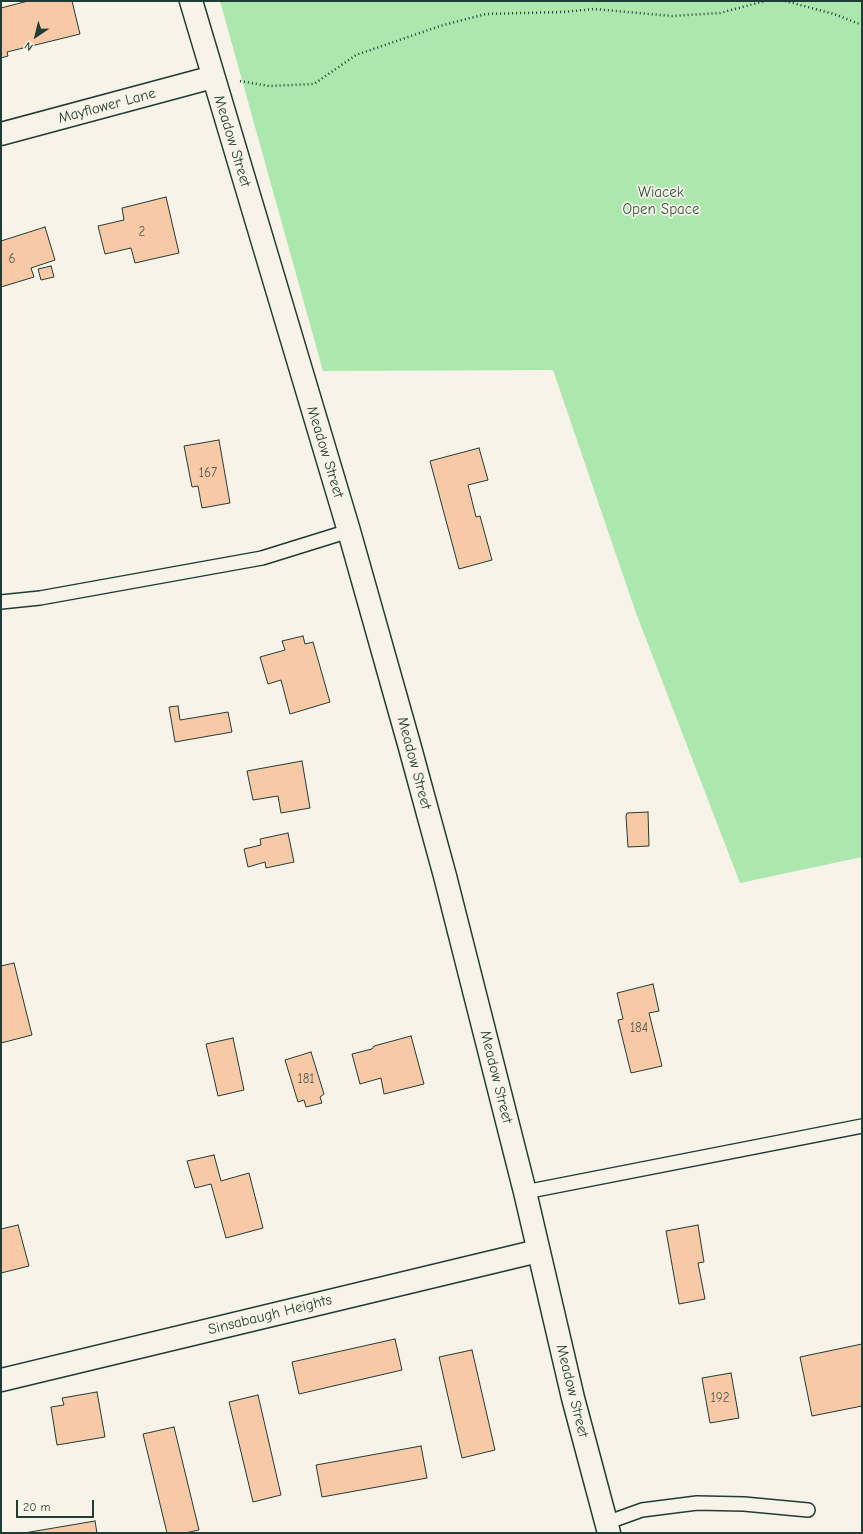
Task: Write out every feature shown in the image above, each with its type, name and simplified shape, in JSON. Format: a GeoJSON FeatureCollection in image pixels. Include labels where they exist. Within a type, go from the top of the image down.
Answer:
{"type":"FeatureCollection","features":[{"type":"Feature","properties":{"kind":"street","name":"Meadow Street"},"geometry":{"type":"LineString","coordinates":[[191,1],[407,736],[445,876],[525,1192],[573,1398],[608,1528]]}},
{"type":"Feature","properties":{"kind":"street","name":"Mayflower Lane"},"geometry":{"type":"LineString","coordinates":[[1,134],[213,77]]}},
{"type":"Feature","properties":{"kind":"street","name":"Sinsabaugh Heights"},"geometry":{"type":"LineString","coordinates":[[1,1380],[538,1251]]}},
{"type":"Feature","properties":{"kind":"lane"},"geometry":{"type":"LineString","coordinates":[[1,602],[40,598],[262,558],[348,531]]}},
{"type":"Feature","properties":{"kind":"lane"},"geometry":{"type":"LineString","coordinates":[[525,1192],[862,1126]]}},
{"type":"Feature","properties":{"kind":"lane"},"geometry":{"type":"LineString","coordinates":[[608,1528],[642,1510],[697,1503],[744,1504],[808,1510]]}},
{"type":"Feature","properties":{"kind":"path"},"geometry":{"type":"LineString","coordinates":[[213,77],[269,86],[314,84],[356,55],[440,26],[486,14],[563,12],[594,9],[672,16],[720,13],[765,1]]}},
{"type":"Feature","properties":{"kind":"path"},"geometry":{"type":"LineString","coordinates":[[785,1],[834,14],[862,25]]}},
{"type":"Feature","properties":{"kind":"green space","name":"Wiacek Open Space"},"geometry":{"type":"Polygon","coordinates":[[[220,1],[862,1],[862,857],[740,883],[636,613],[553,370],[323,371],[220,1]]]}},
{"type":"Feature","properties":{"kind":"building"},"geometry":{"type":"Polygon","coordinates":[[[28,1],[72,1],[80,34],[7,52],[8,56],[1,58],[1,8],[28,1]]]}},
{"type":"Feature","properties":{"kind":"building"},"geometry":{"type":"Polygon","coordinates":[[[166,197],[179,253],[135,263],[131,248],[105,254],[98,226],[124,220],[122,208],[166,197]]]}},
{"type":"Feature","properties":{"kind":"building"},"geometry":{"type":"Polygon","coordinates":[[[45,227],[55,260],[31,268],[34,277],[1,287],[1,241],[45,227]]]}},
{"type":"Feature","properties":{"kind":"building"},"geometry":{"type":"Polygon","coordinates":[[[51,266],[54,277],[41,280],[38,269],[51,266]]]}},
{"type":"Feature","properties":{"kind":"building"},"geometry":{"type":"Polygon","coordinates":[[[219,440],[230,503],[202,508],[198,486],[192,487],[184,446],[219,440]]]}},
{"type":"Feature","properties":{"kind":"building"},"geometry":{"type":"Polygon","coordinates":[[[479,448],[488,480],[468,485],[476,517],[480,516],[492,560],[459,569],[430,461],[479,448]]]}},
{"type":"Feature","properties":{"kind":"building"},"geometry":{"type":"Polygon","coordinates":[[[303,636],[305,644],[313,642],[330,702],[290,714],[281,680],[268,684],[260,657],[285,650],[282,641],[303,636]]]}},
{"type":"Feature","properties":{"kind":"building"},"geometry":{"type":"Polygon","coordinates":[[[178,706],[180,720],[228,712],[232,732],[175,742],[169,707],[178,706]]]}},
{"type":"Feature","properties":{"kind":"building"},"geometry":{"type":"Polygon","coordinates":[[[302,761],[310,808],[281,813],[278,796],[253,800],[247,771],[302,761]]]}},
{"type":"Feature","properties":{"kind":"building"},"geometry":{"type":"Polygon","coordinates":[[[648,812],[649,846],[628,847],[627,813],[648,812]]]}},
{"type":"Feature","properties":{"kind":"building"},"geometry":{"type":"Polygon","coordinates":[[[288,833],[294,862],[266,868],[265,862],[248,867],[244,849],[261,845],[260,839],[288,833]]]}},
{"type":"Feature","properties":{"kind":"building"},"geometry":{"type":"Polygon","coordinates":[[[14,963],[32,1035],[1,1043],[1,966],[14,963]]]}},
{"type":"Feature","properties":{"kind":"building"},"geometry":{"type":"Polygon","coordinates":[[[653,984],[659,1011],[649,1013],[662,1066],[631,1073],[618,1020],[623,1019],[617,993],[653,984]]]}},
{"type":"Feature","properties":{"kind":"building"},"geometry":{"type":"Polygon","coordinates":[[[411,1036],[424,1084],[384,1094],[381,1078],[360,1084],[352,1054],[372,1049],[374,1046],[411,1036]]]}},
{"type":"Feature","properties":{"kind":"building"},"geometry":{"type":"Polygon","coordinates":[[[233,1038],[244,1090],[218,1096],[206,1044],[233,1038]]]}},
{"type":"Feature","properties":{"kind":"building"},"geometry":{"type":"Polygon","coordinates":[[[311,1052],[324,1094],[320,1097],[322,1103],[306,1107],[304,1100],[298,1102],[285,1060],[311,1052]]]}},
{"type":"Feature","properties":{"kind":"building"},"geometry":{"type":"Polygon","coordinates":[[[214,1155],[221,1181],[249,1173],[263,1228],[226,1238],[211,1184],[195,1188],[187,1161],[214,1155]]]}},
{"type":"Feature","properties":{"kind":"building"},"geometry":{"type":"Polygon","coordinates":[[[18,1225],[29,1266],[1,1273],[1,1229],[18,1225]]]}},
{"type":"Feature","properties":{"kind":"building"},"geometry":{"type":"Polygon","coordinates":[[[698,1225],[704,1262],[698,1263],[705,1299],[679,1304],[666,1231],[698,1225]]]}},
{"type":"Feature","properties":{"kind":"building"},"geometry":{"type":"Polygon","coordinates":[[[395,1339],[402,1370],[299,1394],[292,1362],[395,1339]]]}},
{"type":"Feature","properties":{"kind":"building"},"geometry":{"type":"Polygon","coordinates":[[[862,1344],[862,1406],[812,1416],[800,1357],[862,1344]]]}},
{"type":"Feature","properties":{"kind":"building"},"geometry":{"type":"Polygon","coordinates":[[[472,1350],[495,1450],[462,1458],[439,1357],[472,1350]]]}},
{"type":"Feature","properties":{"kind":"building"},"geometry":{"type":"Polygon","coordinates":[[[731,1373],[739,1418],[710,1423],[702,1378],[731,1373]]]}},
{"type":"Feature","properties":{"kind":"building"},"geometry":{"type":"Polygon","coordinates":[[[97,1392],[105,1437],[57,1445],[51,1407],[64,1405],[62,1398],[97,1392]]]}},
{"type":"Feature","properties":{"kind":"building"},"geometry":{"type":"Polygon","coordinates":[[[258,1395],[281,1495],[253,1502],[229,1402],[258,1395]]]}},
{"type":"Feature","properties":{"kind":"building"},"geometry":{"type":"Polygon","coordinates":[[[174,1427],[199,1530],[185,1533],[167,1533],[143,1434],[174,1427]]]}},
{"type":"Feature","properties":{"kind":"building"},"geometry":{"type":"Polygon","coordinates":[[[421,1446],[427,1478],[322,1497],[316,1465],[421,1446]]]}},
{"type":"Feature","properties":{"kind":"building"},"geometry":{"type":"Polygon","coordinates":[[[95,1521],[97,1533],[24,1533],[95,1521]]]}}]}
